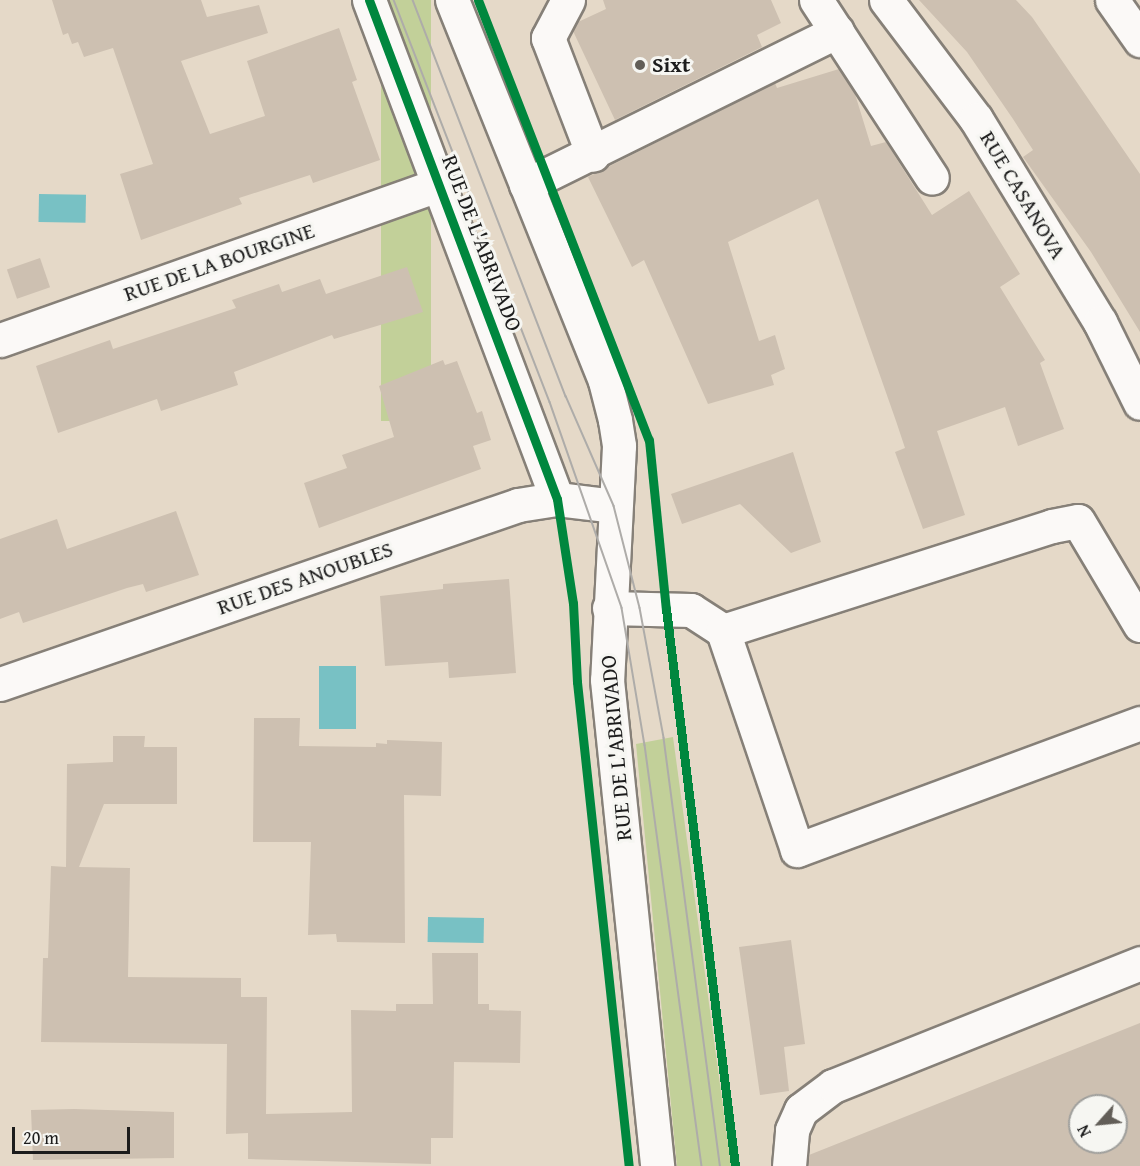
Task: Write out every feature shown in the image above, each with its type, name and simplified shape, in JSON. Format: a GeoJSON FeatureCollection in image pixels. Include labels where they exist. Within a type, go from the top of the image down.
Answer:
{"type":"FeatureCollection","features":[{"type":"Feature","properties":{"kind":"street","name":"RUE DE L'ABRIVADO"},"geometry":{"type":"LineString","coordinates":[[369,0],[557,499]]}},
{"type":"Feature","properties":{"kind":"street","name":"RUE DE L'ABRIVADO"},"geometry":{"type":"LineString","coordinates":[[452,0],[605,381],[619,446],[614,506],[607,680],[657,1166]]}},
{"type":"Feature","properties":{"kind":"street"},"geometry":{"type":"LineString","coordinates":[[568,0],[548,38],[593,155]]}},
{"type":"Feature","properties":{"kind":"street"},"geometry":{"type":"LineString","coordinates":[[816,0],[932,178]]}},
{"type":"Feature","properties":{"kind":"street","name":"RUE CASANOVA"},"geometry":{"type":"LineString","coordinates":[[886,0],[976,119],[1100,322],[1140,403]]}},
{"type":"Feature","properties":{"kind":"street"},"geometry":{"type":"LineString","coordinates":[[1112,0],[1140,40]]}},
{"type":"Feature","properties":{"kind":"street"},"geometry":{"type":"LineString","coordinates":[[526,185],[593,155],[837,32]]}},
{"type":"Feature","properties":{"kind":"street","name":"RUE DE LA BOURGINE"},"geometry":{"type":"LineString","coordinates":[[0,340],[438,185]]}},
{"type":"Feature","properties":{"kind":"street","name":"RUE DES ANOUBLES"},"geometry":{"type":"LineString","coordinates":[[0,684],[518,505],[557,499],[614,506]]}},
{"type":"Feature","properties":{"kind":"street"},"geometry":{"type":"LineString","coordinates":[[723,631],[1052,526],[1078,521],[1140,625]]}},
{"type":"Feature","properties":{"kind":"street"},"geometry":{"type":"LineString","coordinates":[[609,608],[691,610],[723,631],[797,850],[1140,723]]}},
{"type":"Feature","properties":{"kind":"street"},"geometry":{"type":"LineString","coordinates":[[789,1166],[792,1130],[801,1110],[833,1086],[1140,963]]}},
{"type":"Feature","properties":{"kind":"green space"},"geometry":{"type":"Polygon","coordinates":[[[381,0],[431,0],[431,421],[381,421],[381,0]]]}},
{"type":"Feature","properties":{"kind":"green space"},"geometry":{"type":"Polygon","coordinates":[[[673,737],[731,1166],[677,1166],[636,744],[673,737]]]}},
{"type":"Feature","properties":{"kind":"water"},"geometry":{"type":"Polygon","coordinates":[[[39,194],[86,195],[86,223],[39,222],[39,194]]]}},
{"type":"Feature","properties":{"kind":"water"},"geometry":{"type":"Polygon","coordinates":[[[319,666],[356,666],[356,729],[319,729],[319,666]]]}},
{"type":"Feature","properties":{"kind":"water"},"geometry":{"type":"Polygon","coordinates":[[[428,917],[484,918],[484,943],[428,942],[428,917]]]}},
{"type":"Feature","properties":{"kind":"building"},"geometry":{"type":"Polygon","coordinates":[[[52,0],[201,0],[207,17],[259,5],[268,33],[181,61],[210,134],[265,116],[247,61],[339,28],[357,80],[352,82],[380,160],[313,183],[310,175],[239,198],[242,204],[141,240],[120,174],[153,164],[113,48],[84,57],[78,42],[72,44],[68,33],[63,35],[52,0]]]}},
{"type":"Feature","properties":{"kind":"building","name":"Sixt"},"geometry":{"type":"Polygon","coordinates":[[[603,0],[771,0],[781,23],[757,35],[762,47],[615,120],[573,31],[578,22],[606,9],[603,0]]]}},
{"type":"Feature","properties":{"kind":"building"},"geometry":{"type":"Polygon","coordinates":[[[919,0],[1016,0],[1032,17],[1140,174],[1140,332],[1091,252],[1023,157],[1033,150],[1013,119],[967,52],[919,0]]]}},
{"type":"Feature","properties":{"kind":"building"},"geometry":{"type":"Polygon","coordinates":[[[839,69],[855,94],[871,146],[886,142],[932,215],[969,191],[1020,274],[1000,287],[1045,360],[1040,363],[1064,429],[1018,446],[1005,407],[937,431],[965,515],[923,529],[895,452],[905,448],[818,199],[728,242],[759,341],[775,335],[785,369],[771,375],[774,385],[708,404],[644,260],[632,267],[588,177],[775,83],[777,88],[839,69]]]}},
{"type":"Feature","properties":{"kind":"building"},"geometry":{"type":"Polygon","coordinates":[[[40,258],[50,287],[17,299],[7,269],[40,258]]]}},
{"type":"Feature","properties":{"kind":"building"},"geometry":{"type":"Polygon","coordinates":[[[407,267],[423,312],[334,339],[332,335],[234,372],[238,385],[161,411],[157,399],[58,433],[36,366],[110,340],[113,349],[236,308],[232,300],[279,284],[282,292],[320,279],[326,294],[407,267]]]}},
{"type":"Feature","properties":{"kind":"building"},"geometry":{"type":"Polygon","coordinates":[[[443,360],[445,365],[457,361],[477,413],[482,411],[491,440],[473,446],[481,469],[319,528],[304,483],[347,468],[342,455],[394,437],[379,386],[443,360]]]}},
{"type":"Feature","properties":{"kind":"building"},"geometry":{"type":"Polygon","coordinates":[[[793,452],[821,542],[791,553],[740,504],[682,524],[671,494],[793,452]]]}},
{"type":"Feature","properties":{"kind":"building"},"geometry":{"type":"Polygon","coordinates":[[[176,511],[199,575],[146,592],[143,584],[127,588],[23,623],[19,612],[0,619],[0,539],[57,519],[67,549],[176,511]]]}},
{"type":"Feature","properties":{"kind":"building"},"geometry":{"type":"Polygon","coordinates":[[[509,579],[516,673],[449,678],[448,662],[385,666],[380,596],[443,589],[443,584],[509,579]]]}},
{"type":"Feature","properties":{"kind":"building"},"geometry":{"type":"Polygon","coordinates":[[[254,718],[300,718],[299,746],[376,747],[376,743],[387,744],[387,740],[442,742],[441,796],[404,795],[405,943],[337,942],[336,934],[308,935],[311,842],[253,842],[254,718]]]}},
{"type":"Feature","properties":{"kind":"building"},"geometry":{"type":"Polygon","coordinates":[[[113,736],[145,736],[144,747],[177,747],[177,804],[104,804],[79,867],[130,868],[128,977],[241,978],[241,997],[267,997],[266,1114],[352,1112],[351,1010],[396,1011],[396,1004],[433,1004],[432,953],[478,953],[478,1004],[489,1004],[489,1010],[521,1011],[520,1063],[454,1062],[453,1138],[431,1138],[431,1164],[248,1159],[248,1133],[226,1134],[227,1044],[41,1042],[43,958],[48,958],[51,866],[66,867],[67,764],[113,762],[113,736]]]}},
{"type":"Feature","properties":{"kind":"building"},"geometry":{"type":"Polygon","coordinates":[[[791,940],[805,1044],[784,1047],[789,1091],[760,1095],[739,947],[791,940]]]}},
{"type":"Feature","properties":{"kind":"building"},"geometry":{"type":"Polygon","coordinates":[[[1140,1023],[1140,1166],[808,1166],[809,1155],[1140,1023]]]}},
{"type":"Feature","properties":{"kind":"building"},"geometry":{"type":"Polygon","coordinates":[[[31,1110],[174,1112],[174,1158],[33,1160],[31,1110]]]}},
{"type":"Feature","properties":{"kind":"tram line"},"geometry":{"type":"LineString","coordinates":[[394,0],[550,402],[622,608],[645,745],[702,1166]]}},
{"type":"Feature","properties":{"kind":"tram line"},"geometry":{"type":"LineString","coordinates":[[413,0],[566,396],[614,506],[640,608],[664,738],[720,1166]]}},
{"type":"Feature","properties":{"kind":"cycle path"},"geometry":{"type":"LineString","coordinates":[[369,0],[557,499],[573,603],[577,682],[629,1166]]}},
{"type":"Feature","properties":{"kind":"cycle path"},"geometry":{"type":"LineString","coordinates":[[478,0],[649,440],[666,609],[735,1166]]}},
{"type":"Feature","properties":{"kind":"place","name":"Sixt"},"geometry":{"type":"Point","coordinates":[640,65]}}]}
